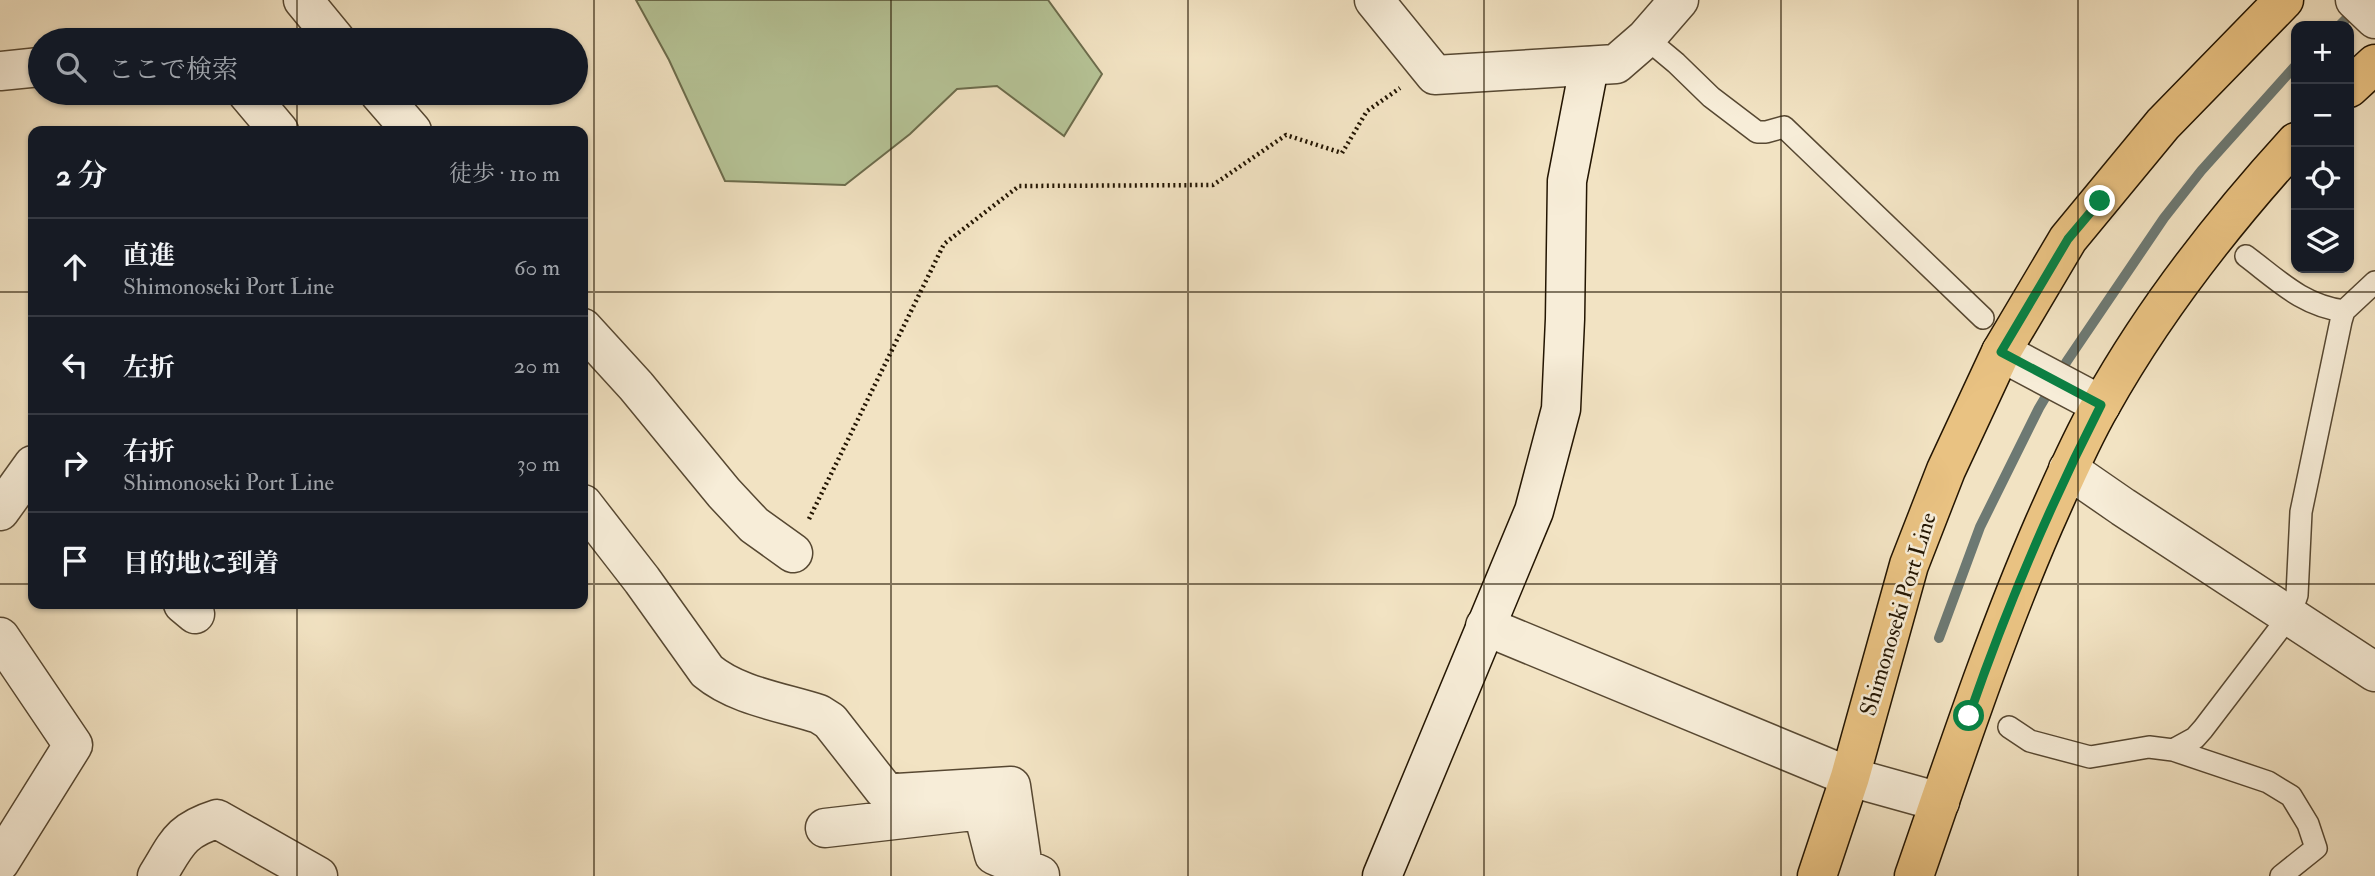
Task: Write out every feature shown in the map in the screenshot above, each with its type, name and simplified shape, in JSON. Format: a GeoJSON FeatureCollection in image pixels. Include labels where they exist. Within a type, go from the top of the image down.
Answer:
{"type":"FeatureCollection","features":[{"type":"Feature","properties":{"kind":"main road","name":"Shimonoseki Port Line"},"geometry":{"type":"LineString","coordinates":[[1817,876],[1850,777],[1909,565],[1922,528],[1946,470],[2017,361],[2068,239],[2162,124],[2284,0]]}},
{"type":"Feature","properties":{"kind":"main road"},"geometry":{"type":"LineString","coordinates":[[2353,84],[2375,64]]}},
{"type":"Feature","properties":{"kind":"main road"},"geometry":{"type":"LineString","coordinates":[[1914,876],[1977,694],[2020,581],[2068,469],[2089,399],[2159,314],[2218,232],[2292,147]]}},
{"type":"Feature","properties":{"kind":"street"},"geometry":{"type":"LineString","coordinates":[[303,0],[326,28]]}},
{"type":"Feature","properties":{"kind":"street"},"geometry":{"type":"LineString","coordinates":[[1374,0],[1435,75],[1616,64],[1646,38],[1679,0]]}},
{"type":"Feature","properties":{"kind":"street"},"geometry":{"type":"LineString","coordinates":[[2355,0],[2375,19]]}},
{"type":"Feature","properties":{"kind":"street"},"geometry":{"type":"LineString","coordinates":[[1381,876],[1534,511],[1561,409],[1567,181],[1588,67]]}},
{"type":"Feature","properties":{"kind":"street"},"geometry":{"type":"LineString","coordinates":[[0,71],[28,68]]}},
{"type":"Feature","properties":{"kind":"street"},"geometry":{"type":"LineString","coordinates":[[257,105],[275,126]]}},
{"type":"Feature","properties":{"kind":"street"},"geometry":{"type":"LineString","coordinates":[[389,105],[408,126]]}},
{"type":"Feature","properties":{"kind":"street"},"geometry":{"type":"LineString","coordinates":[[588,334],[724,493],[754,525],[793,553]]}},
{"type":"Feature","properties":{"kind":"street"},"geometry":{"type":"LineString","coordinates":[[2017,361],[2089,399]]}},
{"type":"Feature","properties":{"kind":"street"},"geometry":{"type":"LineString","coordinates":[[2068,469],[2375,672]]}},
{"type":"Feature","properties":{"kind":"street"},"geometry":{"type":"LineString","coordinates":[[0,511],[28,473]]}},
{"type":"Feature","properties":{"kind":"street"},"geometry":{"type":"LineString","coordinates":[[588,510],[707,671],[736,688],[819,713],[830,721],[884,790],[897,793],[1011,786],[1033,872]]}},
{"type":"Feature","properties":{"kind":"street"},"geometry":{"type":"LineString","coordinates":[[1485,626],[1850,777],[1940,802]]}},
{"type":"Feature","properties":{"kind":"street"},"geometry":{"type":"LineString","coordinates":[[0,637],[73,745],[0,862]]}},
{"type":"Feature","properties":{"kind":"street"},"geometry":{"type":"LineString","coordinates":[[825,828],[983,812],[994,855],[1033,872]]}},
{"type":"Feature","properties":{"kind":"street"},"geometry":{"type":"LineString","coordinates":[[157,876],[185,834],[196,825],[217,819],[318,876]]}},
{"type":"Feature","properties":{"kind":"lane"},"geometry":{"type":"LineString","coordinates":[[1646,38],[1711,97],[1757,132],[1784,127],[1983,318]]}},
{"type":"Feature","properties":{"kind":"lane"},"geometry":{"type":"LineString","coordinates":[[2246,256],[2284,286],[2313,304],[2344,311]]}},
{"type":"Feature","properties":{"kind":"lane"},"geometry":{"type":"LineString","coordinates":[[2173,750],[2195,738],[2203,729],[2290,615],[2297,595],[2301,512],[2344,311],[2375,282]]}},
{"type":"Feature","properties":{"kind":"lane"},"geometry":{"type":"LineString","coordinates":[[2008,727],[2029,741],[2090,757],[2149,747],[2173,750],[2256,778],[2291,796],[2308,824],[2316,848],[2281,876]]}},
{"type":"Feature","properties":{"kind":"path"},"geometry":{"type":"LineString","coordinates":[[793,553],[944,244],[1018,187],[1213,185],[1286,135],[1342,153],[1367,111],[1430,67]]}},
{"type":"Feature","properties":{"kind":"green space"},"geometry":{"type":"Polygon","coordinates":[[[636,0],[1048,0],[1102,74],[1064,136],[997,86],[957,89],[910,134],[845,185],[725,181],[669,60],[636,0]]]}},
{"type":"Feature","properties":{"kind":"waterway"},"geometry":{"type":"LineString","coordinates":[[2344,21],[2357,8]]}},
{"type":"Feature","properties":{"kind":"waterway"},"geometry":{"type":"LineString","coordinates":[[1939,638],[1980,527],[2039,408],[2067,361],[2164,218],[2201,171],[2291,71]]}},
{"type":"Feature","properties":{"kind":"route"},"geometry":{"type":"LineString","coordinates":[[1969,716],[2020,581],[2068,469],[2101,405],[2001,352],[2068,239],[2100,201]]}}]}
